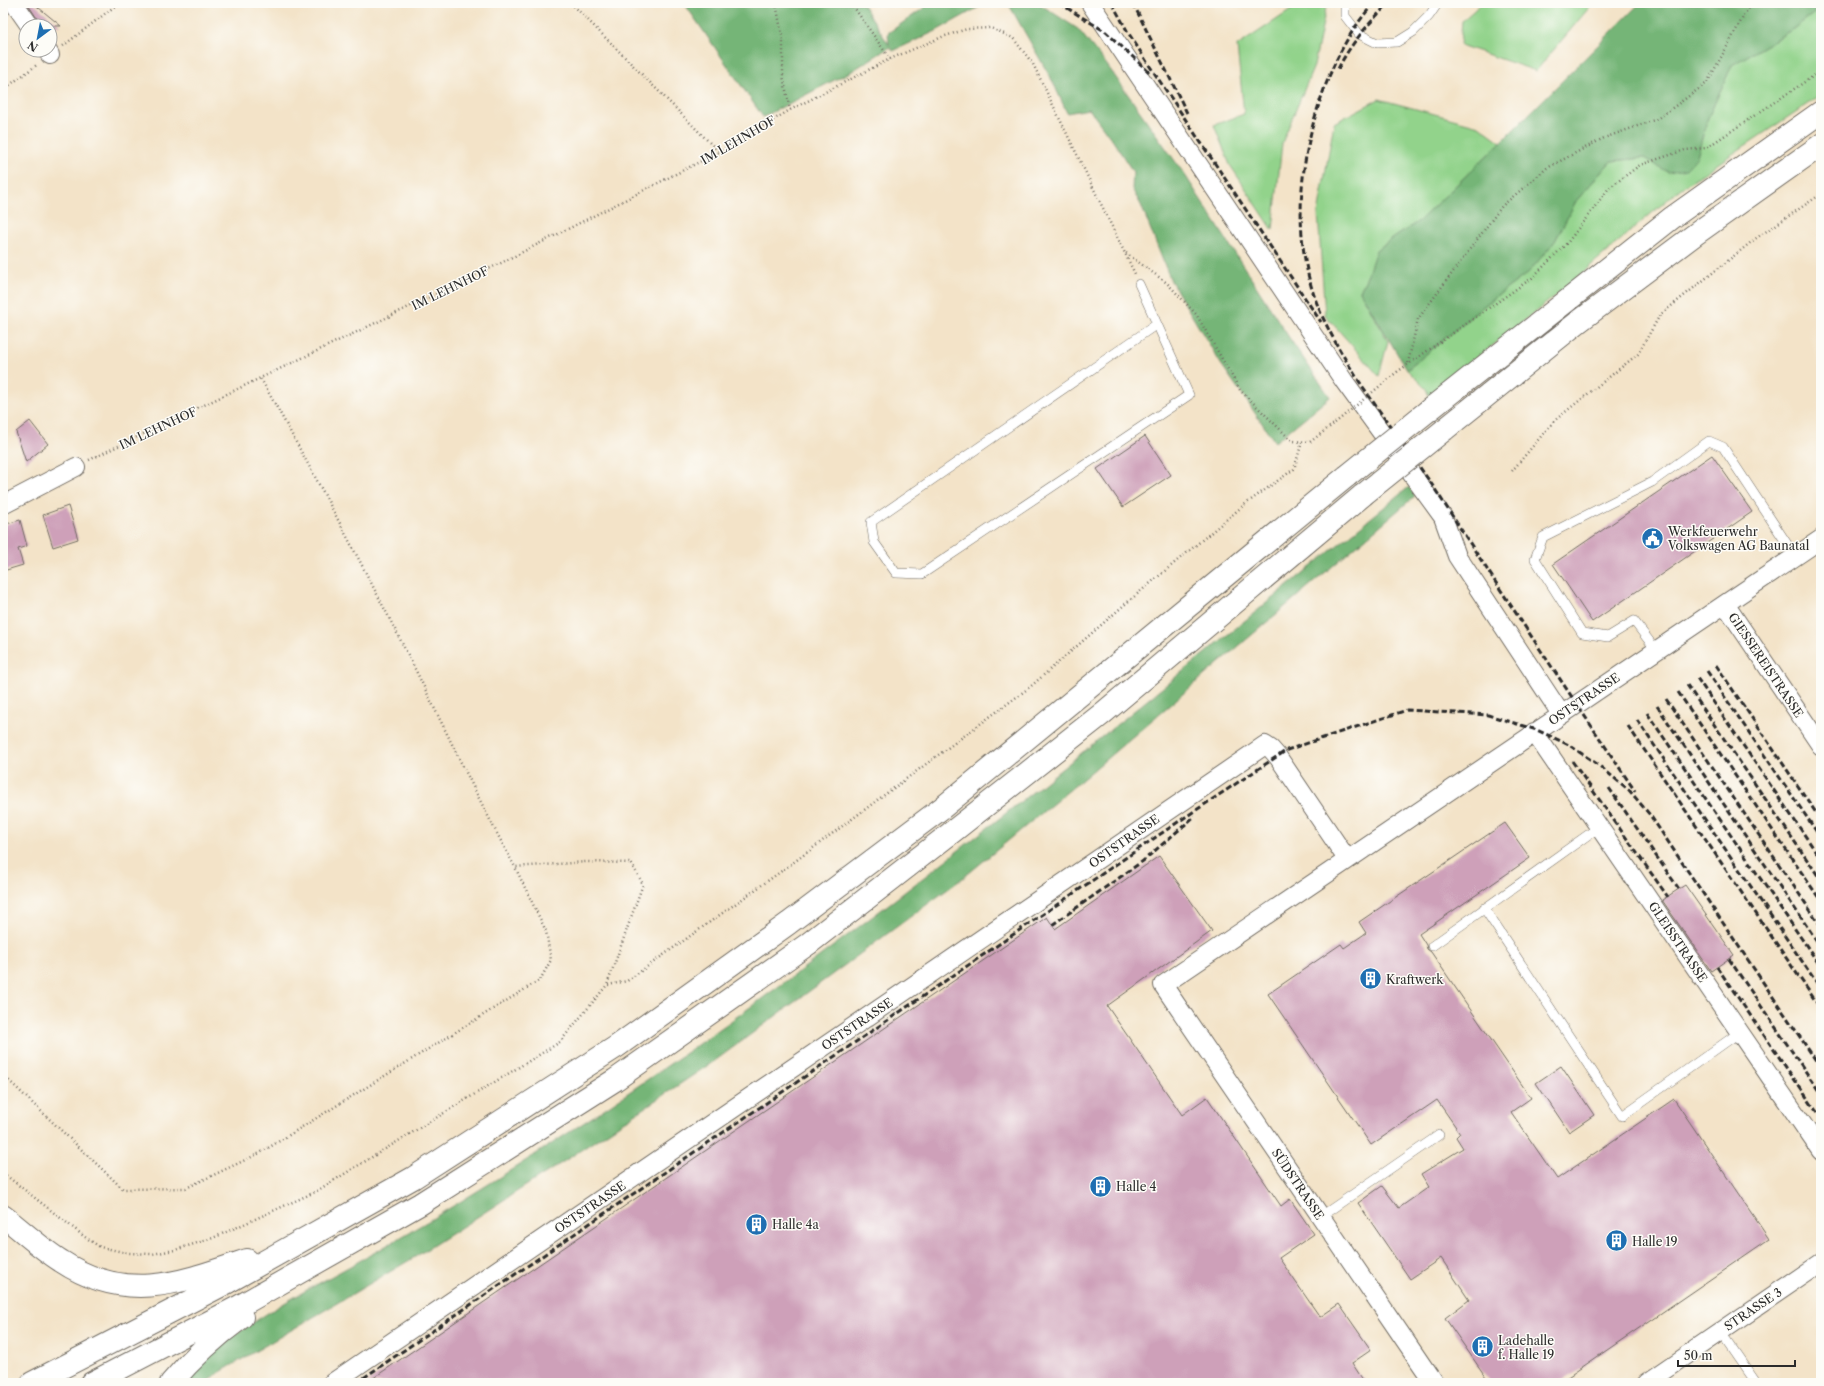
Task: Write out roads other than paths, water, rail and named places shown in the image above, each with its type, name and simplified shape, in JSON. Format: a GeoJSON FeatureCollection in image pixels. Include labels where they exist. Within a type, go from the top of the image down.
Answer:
{"type":"FeatureCollection","features":[{"type":"Feature","properties":{"kind":"highway"},"geometry":{"type":"LineString","coordinates":[[32,1383],[228,1282],[413,1178],[616,1046],[790,923],[942,808],[1347,476],[1673,217],[1821,112]]}},
{"type":"Feature","properties":{"kind":"highway"},"geometry":{"type":"LineString","coordinates":[[92,1383],[306,1270],[420,1204],[577,1106],[808,944],[1102,714],[1363,495],[1577,323],[1698,233],[1821,145]]}},
{"type":"Feature","properties":{"kind":"highway"},"geometry":{"type":"LineString","coordinates":[[3,1216],[61,1262],[91,1278],[121,1286],[137,1287],[188,1278],[254,1258],[308,1237]]}},
{"type":"Feature","properties":{"kind":"highway"},"geometry":{"type":"LineString","coordinates":[[171,1383],[194,1358],[225,1329],[306,1270]]}},
{"type":"Feature","properties":{"kind":"street"},"geometry":{"type":"LineString","coordinates":[[14,3],[24,18]]}},
{"type":"Feature","properties":{"kind":"street"},"geometry":{"type":"LineString","coordinates":[[1090,3],[1344,381],[1443,517],[1457,556],[1561,714]]}},
{"type":"Feature","properties":{"kind":"street"},"geometry":{"type":"LineString","coordinates":[[3,505],[76,467]]}},
{"type":"Feature","properties":{"kind":"street","name":"OSTSTRASSE"},"geometry":{"type":"LineString","coordinates":[[1163,985],[1534,732],[1821,539]]}},
{"type":"Feature","properties":{"kind":"street","name":"GIESSEREISTRASSE"},"geometry":{"type":"LineString","coordinates":[[1725,604],[1821,746]]}},
{"type":"Feature","properties":{"kind":"street","name":"GLEISSTRASSE"},"geometry":{"type":"LineString","coordinates":[[1534,732],[1821,1151]]}},
{"type":"Feature","properties":{"kind":"street","name":"OSTSTRASSE"},"geometry":{"type":"LineString","coordinates":[[332,1383],[1265,745],[1272,749],[1278,757],[1347,860]]}},
{"type":"Feature","properties":{"kind":"street","name":"SÜDSTRASSE"},"geometry":{"type":"LineString","coordinates":[[1163,985],[1434,1383]]}},
{"type":"Feature","properties":{"kind":"street","name":"STRASSE 3"},"geometry":{"type":"LineString","coordinates":[[1646,1383],[1821,1262]]}},
{"type":"Feature","properties":{"kind":"lane"},"geometry":{"type":"LineString","coordinates":[[1345,3],[1345,16],[1359,34],[1377,43],[1397,42],[1413,32],[1429,16],[1438,3]]}},
{"type":"Feature","properties":{"kind":"lane"},"geometry":{"type":"LineString","coordinates":[[1139,284],[1189,395],[922,574],[896,573],[874,542],[871,522],[1157,324]]}},
{"type":"Feature","properties":{"kind":"lane"},"geometry":{"type":"LineString","coordinates":[[1656,650],[1634,621],[1608,637],[1582,633],[1535,559],[1543,537],[1652,482],[1709,441],[1724,447],[1795,556]]}},
{"type":"Feature","properties":{"kind":"lane"},"geometry":{"type":"LineString","coordinates":[[1432,946],[1599,827]]}},
{"type":"Feature","properties":{"kind":"lane"},"geometry":{"type":"LineString","coordinates":[[1484,908],[1622,1116],[1740,1032]]}},
{"type":"Feature","properties":{"kind":"lane"},"geometry":{"type":"LineString","coordinates":[[1320,1217],[1440,1135]]}},
{"type":"Feature","properties":{"kind":"lane"},"geometry":{"type":"LineString","coordinates":[[1721,1331],[1757,1383]]}},
{"type":"Feature","properties":{"kind":"railway"},"geometry":{"type":"LineString","coordinates":[[1059,3],[1106,32],[1149,72]]}},
{"type":"Feature","properties":{"kind":"railway"},"geometry":{"type":"LineString","coordinates":[[1112,3],[1129,34],[1149,65],[1321,322]]}},
{"type":"Feature","properties":{"kind":"railway"},"geometry":{"type":"LineString","coordinates":[[1133,3],[1187,113]]}},
{"type":"Feature","properties":{"kind":"railway"},"geometry":{"type":"LineString","coordinates":[[1374,3],[1352,32],[1335,64],[1321,97],[1306,156],[1301,204],[1302,228],[1308,276],[1315,299],[1337,346],[1351,369],[1427,478],[1635,791]]}},
{"type":"Feature","properties":{"kind":"railway"},"geometry":{"type":"LineString","coordinates":[[1338,69],[1348,51],[1361,34],[1389,3]]}},
{"type":"Feature","properties":{"kind":"railway"},"geometry":{"type":"LineString","coordinates":[[1716,665],[1821,820]]}},
{"type":"Feature","properties":{"kind":"railway"},"geometry":{"type":"LineString","coordinates":[[1707,671],[1821,838]]}},
{"type":"Feature","properties":{"kind":"railway"},"geometry":{"type":"LineString","coordinates":[[1697,678],[1821,859]]}},
{"type":"Feature","properties":{"kind":"railway"},"geometry":{"type":"LineString","coordinates":[[1687,685],[1821,880]]}},
{"type":"Feature","properties":{"kind":"railway"},"geometry":{"type":"LineString","coordinates":[[1678,692],[1821,901]]}},
{"type":"Feature","properties":{"kind":"railway"},"geometry":{"type":"LineString","coordinates":[[1666,699],[1821,926]]}},
{"type":"Feature","properties":{"kind":"railway"},"geometry":{"type":"LineString","coordinates":[[1657,706],[1821,947]]}},
{"type":"Feature","properties":{"kind":"railway"},"geometry":{"type":"LineString","coordinates":[[356,1383],[1181,820],[1287,750],[1407,710],[1488,715],[1537,730],[1569,745],[1597,764],[1629,790],[1650,815],[1821,1068]]}},
{"type":"Feature","properties":{"kind":"railway"},"geometry":{"type":"LineString","coordinates":[[1647,713],[1821,967]]}},
{"type":"Feature","properties":{"kind":"railway"},"geometry":{"type":"LineString","coordinates":[[1637,720],[1821,989]]}},
{"type":"Feature","properties":{"kind":"railway"},"geometry":{"type":"LineString","coordinates":[[1628,726],[1821,1009]]}},
{"type":"Feature","properties":{"kind":"railway"},"geometry":{"type":"LineString","coordinates":[[1572,761],[1668,897]]}},
{"type":"Feature","properties":{"kind":"railway"},"geometry":{"type":"LineString","coordinates":[[1609,788],[1679,889]]}},
{"type":"Feature","properties":{"kind":"railway"},"geometry":{"type":"LineString","coordinates":[[1052,925],[1143,861],[1195,816]]}},
{"type":"Feature","properties":{"kind":"railway"},"geometry":{"type":"LineString","coordinates":[[1729,959],[1821,1094]]}},
{"type":"Feature","properties":{"kind":"railway"},"geometry":{"type":"LineString","coordinates":[[1717,967],[1821,1118]]}},
{"type":"Feature","properties":{"kind":"place","name":"Werkfeuerwehr Volkswagen AG Baunatal"},"geometry":{"type":"Point","coordinates":[1652,538]}},
{"type":"Feature","properties":{"kind":"place","name":"Kraftwerk"},"geometry":{"type":"Point","coordinates":[1370,979]}},
{"type":"Feature","properties":{"kind":"place","name":"Halle 4"},"geometry":{"type":"Point","coordinates":[1101,1186]}},
{"type":"Feature","properties":{"kind":"place","name":"Halle 4a"},"geometry":{"type":"Point","coordinates":[757,1224]}},
{"type":"Feature","properties":{"kind":"place","name":"Halle 19"},"geometry":{"type":"Point","coordinates":[1616,1241]}},
{"type":"Feature","properties":{"kind":"place","name":"Ladehalle f. Halle 19"},"geometry":{"type":"Point","coordinates":[1483,1347]}}]}
